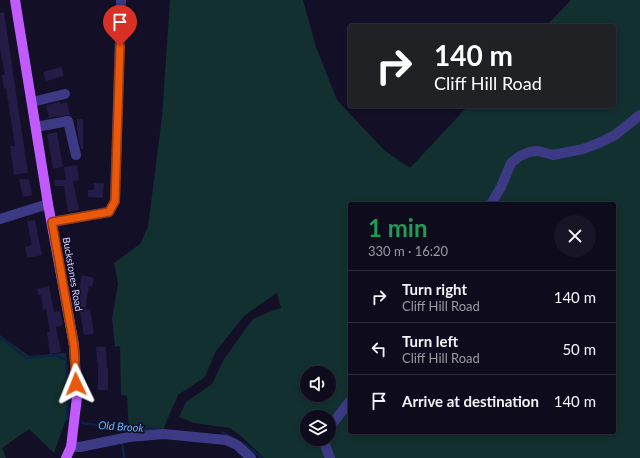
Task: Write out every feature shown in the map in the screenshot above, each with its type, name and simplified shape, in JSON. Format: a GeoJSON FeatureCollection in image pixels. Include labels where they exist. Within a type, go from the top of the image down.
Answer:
{"type":"FeatureCollection","features":[{"type":"Feature","properties":{"kind":"main road","name":"Buckstones Road"},"geometry":{"type":"LineString","coordinates":[[15,0],[48,204],[74,346],[77,397],[71,447],[66,458]]}},
{"type":"Feature","properties":{"kind":"street"},"geometry":{"type":"LineString","coordinates":[[52,222],[109,212],[115,201],[121,0]]}},
{"type":"Feature","properties":{"kind":"street"},"geometry":{"type":"LineString","coordinates":[[32,102],[65,94]]}},
{"type":"Feature","properties":{"kind":"street"},"geometry":{"type":"LineString","coordinates":[[492,202],[512,163],[520,156],[529,152],[538,151],[553,155],[583,149],[615,135],[640,115]]}},
{"type":"Feature","properties":{"kind":"street"},"geometry":{"type":"LineString","coordinates":[[36,127],[68,122],[76,155]]}},
{"type":"Feature","properties":{"kind":"street"},"geometry":{"type":"LineString","coordinates":[[0,219],[48,204]]}},
{"type":"Feature","properties":{"kind":"street"},"geometry":{"type":"LineString","coordinates":[[336,419],[348,404]]}},
{"type":"Feature","properties":{"kind":"street"},"geometry":{"type":"LineString","coordinates":[[71,447],[80,447],[121,439],[164,434],[226,440],[237,444],[251,458]]}},
{"type":"Feature","properties":{"kind":"street"},"geometry":{"type":"LineString","coordinates":[[326,446],[330,458]]}},
{"type":"Feature","properties":{"kind":"green space"},"geometry":{"type":"Polygon","coordinates":[[[170,0],[303,0],[316,47],[337,100],[384,150],[410,168],[466,108],[616,108],[616,24],[548,24],[571,0],[640,0],[640,458],[264,458],[230,428],[194,423],[179,417],[186,402],[212,384],[224,359],[253,319],[281,308],[277,293],[245,315],[216,351],[205,377],[178,395],[162,432],[129,434],[127,396],[121,395],[120,346],[115,347],[112,318],[118,284],[114,263],[140,244],[148,227],[162,117],[170,0]]]}},
{"type":"Feature","properties":{"kind":"green space"},"geometry":{"type":"Polygon","coordinates":[[[0,335],[29,356],[66,353],[69,383],[67,416],[54,453],[29,429],[2,448],[6,458],[0,458],[0,335]]]}},
{"type":"Feature","properties":{"kind":"building"},"geometry":{"type":"Polygon","coordinates":[[[4,12],[28,173],[14,175],[10,146],[15,146],[6,88],[4,89],[2,75],[5,75],[0,48],[0,13],[4,12]]]}},
{"type":"Feature","properties":{"kind":"building"},"geometry":{"type":"Polygon","coordinates":[[[61,67],[64,76],[46,81],[43,72],[61,67]]]}},
{"type":"Feature","properties":{"kind":"building"},"geometry":{"type":"Polygon","coordinates":[[[60,102],[60,104],[67,102],[70,115],[49,118],[46,105],[60,102]]]}},
{"type":"Feature","properties":{"kind":"building"},"geometry":{"type":"Polygon","coordinates":[[[77,119],[83,119],[83,149],[81,149],[77,130],[77,119]]]}},
{"type":"Feature","properties":{"kind":"building"},"geometry":{"type":"Polygon","coordinates":[[[57,132],[63,167],[53,169],[47,134],[57,132]]]}},
{"type":"Feature","properties":{"kind":"building"},"geometry":{"type":"Polygon","coordinates":[[[77,165],[79,180],[73,181],[79,210],[68,212],[64,186],[55,186],[54,180],[66,180],[64,167],[77,165]]]}},
{"type":"Feature","properties":{"kind":"building"},"geometry":{"type":"Polygon","coordinates":[[[19,179],[29,179],[32,195],[23,197],[19,179]]]}},
{"type":"Feature","properties":{"kind":"building"},"geometry":{"type":"Polygon","coordinates":[[[94,183],[104,183],[103,198],[88,197],[88,190],[94,190],[94,183]]]}},
{"type":"Feature","properties":{"kind":"building"},"geometry":{"type":"Polygon","coordinates":[[[35,220],[42,255],[27,258],[25,247],[32,245],[27,221],[35,220]]]}},
{"type":"Feature","properties":{"kind":"building"},"geometry":{"type":"Polygon","coordinates":[[[82,275],[94,278],[92,287],[89,286],[85,310],[90,309],[94,334],[84,335],[80,311],[77,310],[79,300],[77,300],[82,275]]]}},
{"type":"Feature","properties":{"kind":"building"},"geometry":{"type":"Polygon","coordinates":[[[49,286],[54,312],[60,311],[63,325],[56,327],[61,352],[50,354],[47,332],[50,332],[46,309],[43,310],[41,295],[38,295],[37,289],[49,286]]]}},
{"type":"Feature","properties":{"kind":"building"},"geometry":{"type":"Polygon","coordinates":[[[96,347],[106,347],[108,390],[98,390],[98,362],[96,347]]]}},
{"type":"Feature","properties":{"kind":"waterway","name":"Old Brook"},"geometry":{"type":"LineString","coordinates":[[0,338],[6,341],[26,358],[55,355],[66,360],[68,384],[67,420]]}},
{"type":"Feature","properties":{"kind":"waterway","name":"Old Brook"},"geometry":{"type":"LineString","coordinates":[[82,423],[119,428],[161,428]]}},
{"type":"Feature","properties":{"kind":"waterway","name":"Old Brook"},"geometry":{"type":"LineString","coordinates":[[222,432],[244,444],[262,458]]}},
{"type":"Feature","properties":{"kind":"waterway"},"geometry":{"type":"LineString","coordinates":[[122,440],[124,458]]}},
{"type":"Feature","properties":{"kind":"route"},"geometry":{"type":"LineString","coordinates":[[76,384],[74,346],[52,222],[109,212],[115,201],[120,46]]}}]}
